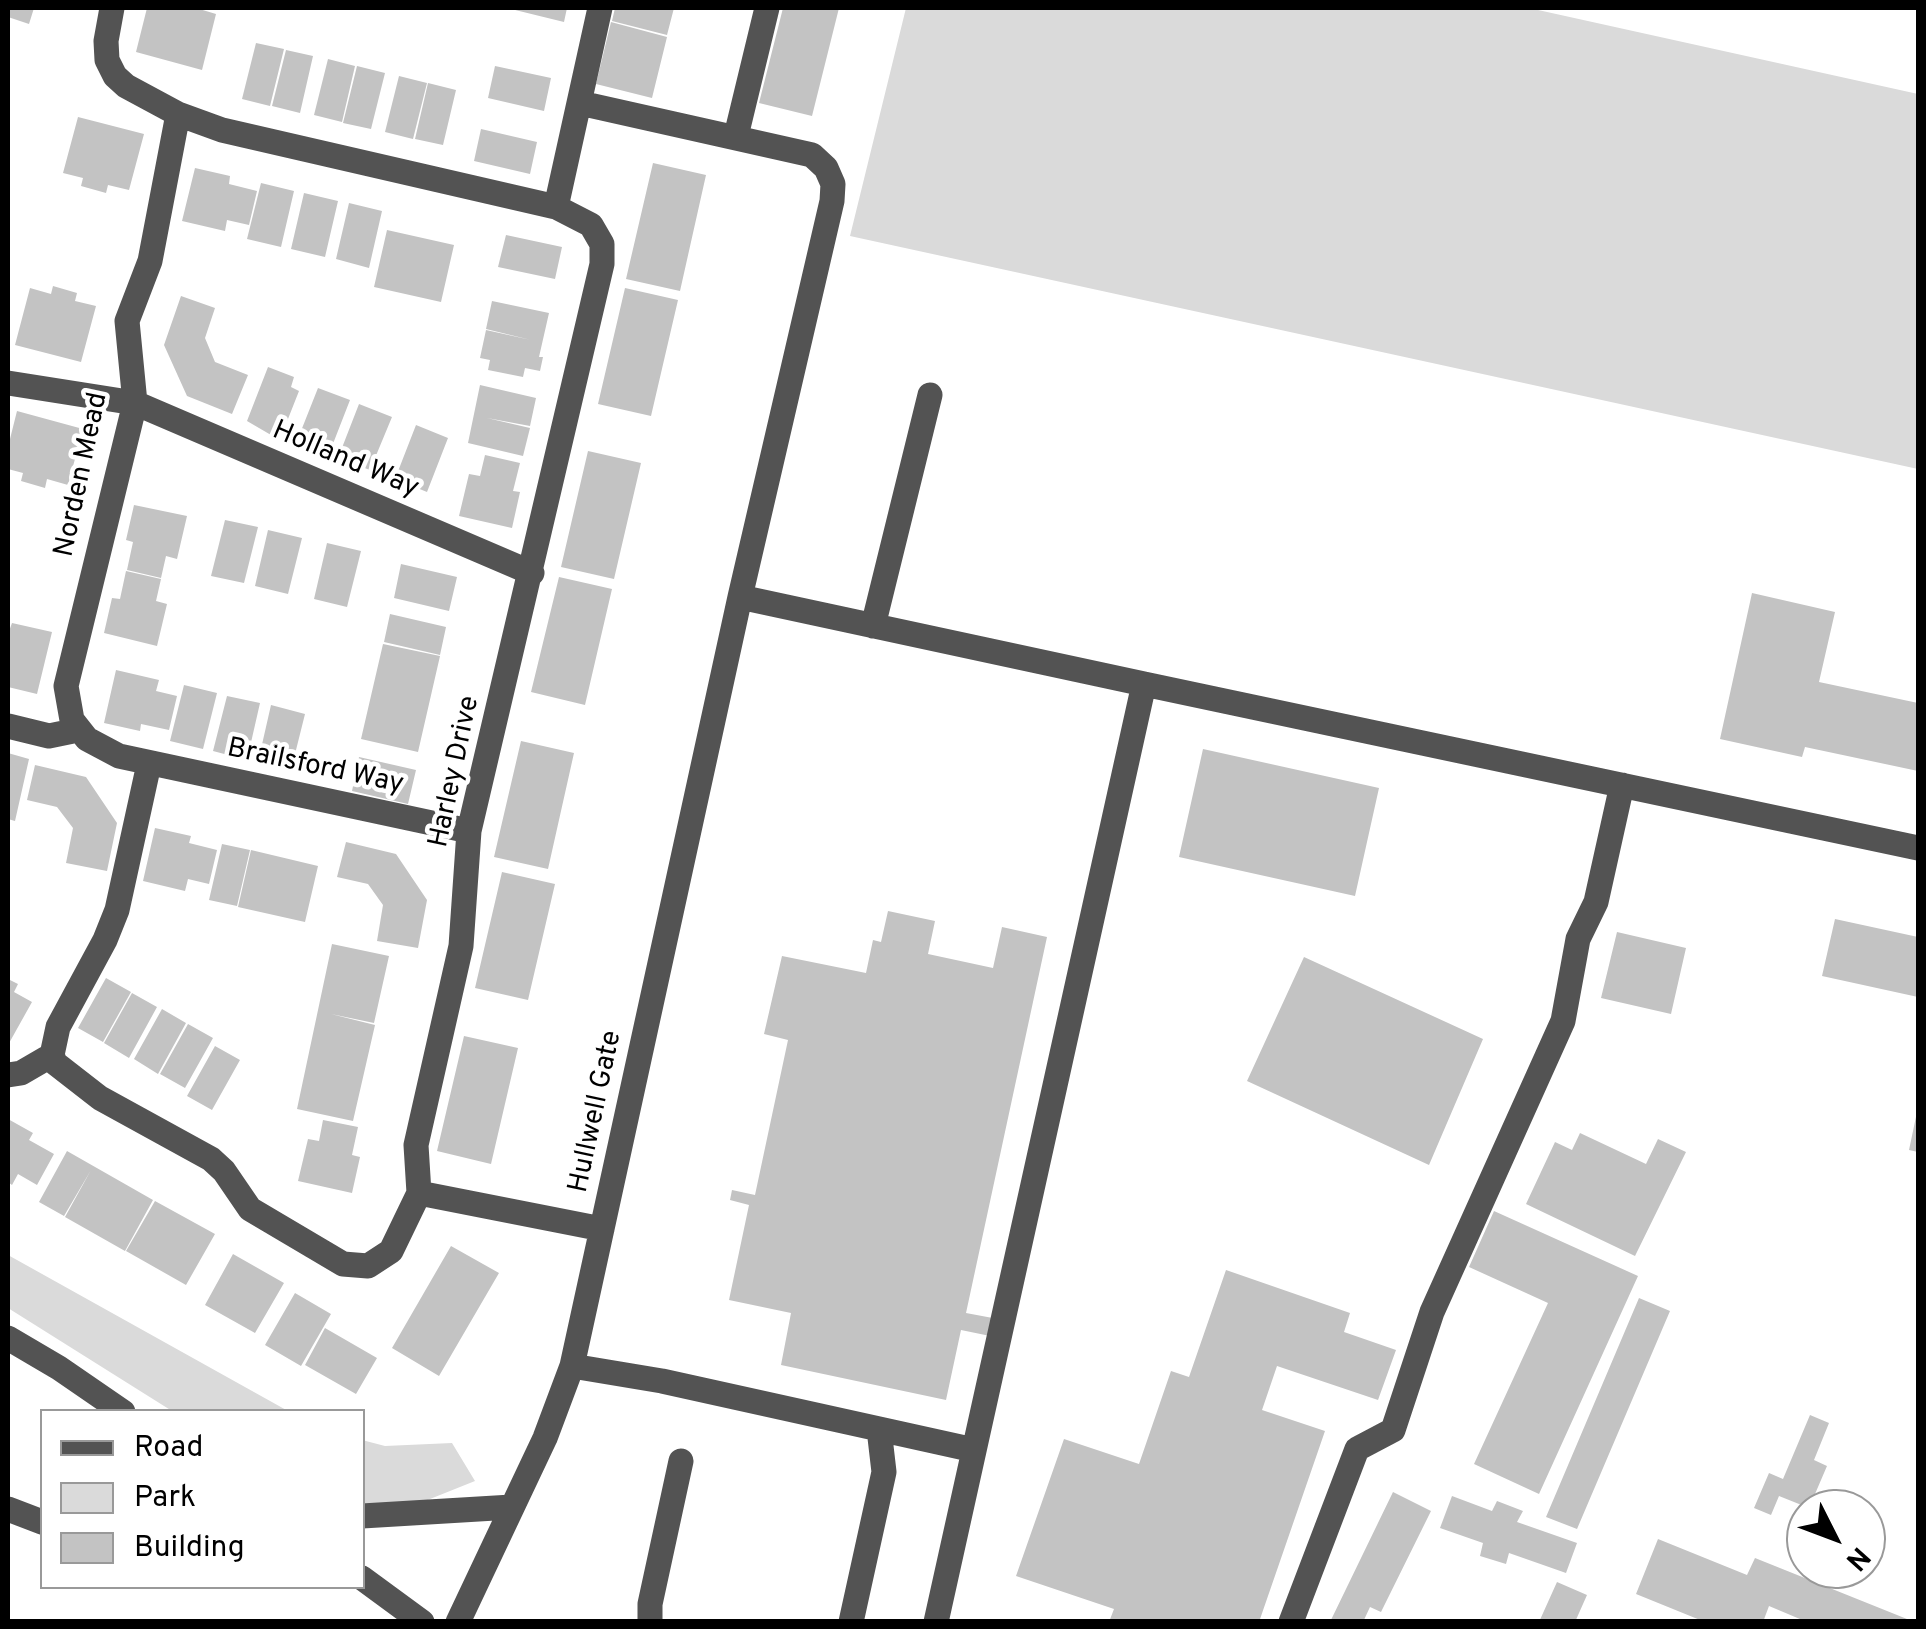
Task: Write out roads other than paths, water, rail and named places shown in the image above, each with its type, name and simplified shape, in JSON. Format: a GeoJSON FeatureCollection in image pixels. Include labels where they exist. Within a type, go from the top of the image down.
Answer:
{"type":"FeatureCollection","features":[{"type":"Feature","properties":{"kind":"street","name":"Harley Drive"},"geometry":{"type":"LineString","coordinates":[[112,8],[106,41],[107,60],[115,76],[178,114],[222,130],[556,207],[591,225],[604,254],[469,831],[465,910],[456,975],[416,1144],[419,1193]]}},
{"type":"Feature","properties":{"kind":"street"},"geometry":{"type":"LineString","coordinates":[[556,207],[600,8]]}},
{"type":"Feature","properties":{"kind":"street"},"geometry":{"type":"LineString","coordinates":[[580,102],[736,136],[766,8]]}},
{"type":"Feature","properties":{"kind":"street","name":"Norden Mead"},"geometry":{"type":"LineString","coordinates":[[78,730],[69,711],[66,686],[134,403],[127,320],[150,261],[178,114]]}},
{"type":"Feature","properties":{"kind":"street","name":"Hullwell Gate"},"geometry":{"type":"LineString","coordinates":[[458,1622],[546,1438],[572,1366],[740,597],[832,201],[834,184],[826,168],[812,155],[736,136]]}},
{"type":"Feature","properties":{"kind":"street","name":"Holland Way"},"geometry":{"type":"LineString","coordinates":[[8,384],[134,403],[532,573]]}},
{"type":"Feature","properties":{"kind":"street"},"geometry":{"type":"LineString","coordinates":[[873,626],[930,395]]}},
{"type":"Feature","properties":{"kind":"street"},"geometry":{"type":"LineString","coordinates":[[740,597],[1918,848]]}},
{"type":"Feature","properties":{"kind":"street"},"geometry":{"type":"LineString","coordinates":[[936,1622],[1144,684]]}},
{"type":"Feature","properties":{"kind":"street"},"geometry":{"type":"LineString","coordinates":[[8,726],[48,736],[78,730],[100,747],[150,764],[117,910],[64,1013],[52,1055],[21,1073],[8,1075]]}},
{"type":"Feature","properties":{"kind":"street","name":"Brailsford Way"},"geometry":{"type":"LineString","coordinates":[[150,764],[469,831]]}},
{"type":"Feature","properties":{"kind":"street"},"geometry":{"type":"LineString","coordinates":[[1291,1622],[1357,1449],[1393,1430],[1432,1312],[1562,1021],[1578,939],[1596,902],[1622,785]]}},
{"type":"Feature","properties":{"kind":"street"},"geometry":{"type":"LineString","coordinates":[[52,1055],[62,1072],[100,1098],[218,1164],[258,1216],[343,1264],[368,1266],[391,1251],[419,1193],[602,1229]]}},
{"type":"Feature","properties":{"kind":"street"},"geometry":{"type":"LineString","coordinates":[[8,1338],[119,1409]]}},
{"type":"Feature","properties":{"kind":"street"},"geometry":{"type":"LineString","coordinates":[[572,1366],[974,1450]]}},
{"type":"Feature","properties":{"kind":"street"},"geometry":{"type":"LineString","coordinates":[[851,1622],[884,1472],[879,1428]]}},
{"type":"Feature","properties":{"kind":"street"},"geometry":{"type":"LineString","coordinates":[[650,1622],[650,1604],[681,1461]]}},
{"type":"Feature","properties":{"kind":"street"},"geometry":{"type":"LineString","coordinates":[[365,1516],[512,1507]]}},
{"type":"Feature","properties":{"kind":"street"},"geometry":{"type":"LineString","coordinates":[[8,1509],[40,1521]]}},
{"type":"Feature","properties":{"kind":"street"},"geometry":{"type":"LineString","coordinates":[[365,1580],[422,1622]]}}]}
